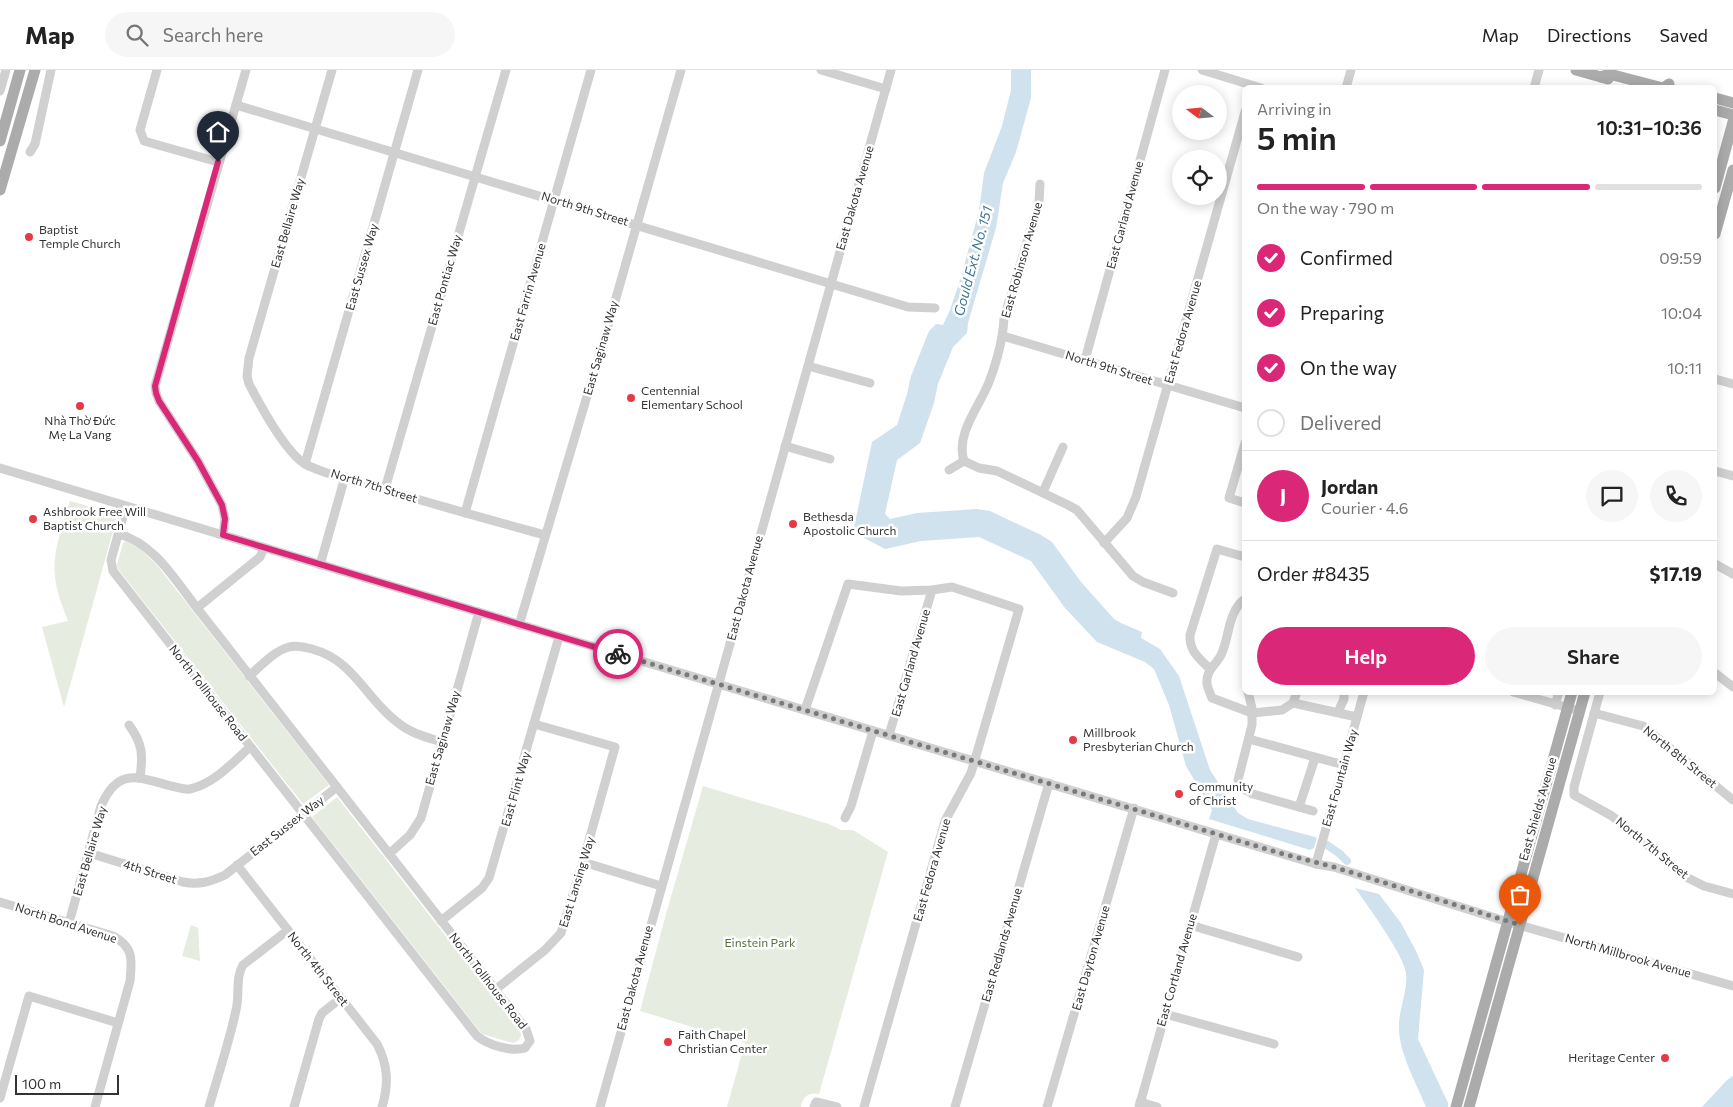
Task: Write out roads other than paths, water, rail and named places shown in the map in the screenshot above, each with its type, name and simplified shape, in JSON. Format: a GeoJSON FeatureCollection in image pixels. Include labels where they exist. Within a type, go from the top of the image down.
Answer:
{"type":"FeatureCollection","features":[{"type":"Feature","properties":{"kind":"main road"},"geometry":{"type":"LineString","coordinates":[[0,140],[20,70]]}},
{"type":"Feature","properties":{"kind":"main road"},"geometry":{"type":"LineString","coordinates":[[0,190],[35,70]]}},
{"type":"Feature","properties":{"kind":"main road"},"geometry":{"type":"LineString","coordinates":[[1576,70],[1627,85]]}},
{"type":"Feature","properties":{"kind":"main road"},"geometry":{"type":"LineString","coordinates":[[1621,70],[1672,85]]}},
{"type":"Feature","properties":{"kind":"main road"},"geometry":{"type":"LineString","coordinates":[[1601,77],[1609,74],[1651,85]]}},
{"type":"Feature","properties":{"kind":"main road"},"geometry":{"type":"LineString","coordinates":[[1717,99],[1733,103]]}},
{"type":"Feature","properties":{"kind":"main road"},"geometry":{"type":"LineString","coordinates":[[1717,111],[1733,115]]}},
{"type":"Feature","properties":{"kind":"main road"},"geometry":{"type":"LineString","coordinates":[[1717,181],[1733,122]]}},
{"type":"Feature","properties":{"kind":"main road"},"geometry":{"type":"LineString","coordinates":[[1717,227],[1733,170]]}},
{"type":"Feature","properties":{"kind":"main road","name":"East Shields Avenue"},"geometry":{"type":"LineString","coordinates":[[1456,1107],[1571,695]]}},
{"type":"Feature","properties":{"kind":"main road","name":"East Shields Avenue"},"geometry":{"type":"LineString","coordinates":[[1469,1107],[1585,695]]}},
{"type":"Feature","properties":{"kind":"main road"},"geometry":{"type":"LineString","coordinates":[[1463,1107],[1466,1094],[1465,1076]]}},
{"type":"Feature","properties":{"kind":"street"},"geometry":{"type":"LineString","coordinates":[[0,91],[6,70]]}},
{"type":"Feature","properties":{"kind":"street"},"geometry":{"type":"LineString","coordinates":[[30,152],[35,144],[51,70]]}},
{"type":"Feature","properties":{"kind":"street"},"geometry":{"type":"LineString","coordinates":[[157,70],[140,130],[144,141],[218,162]]}},
{"type":"Feature","properties":{"kind":"street"},"geometry":{"type":"LineString","coordinates":[[223,535],[225,519],[222,505],[198,461],[159,401],[155,386],[246,70]]}},
{"type":"Feature","properties":{"kind":"street","name":"East Bellaire Way"},"geometry":{"type":"LineString","coordinates":[[247,376],[250,358],[332,70]]}},
{"type":"Feature","properties":{"kind":"street","name":"East Sussex Way"},"geometry":{"type":"LineString","coordinates":[[305,464],[418,70]]}},
{"type":"Feature","properties":{"kind":"street","name":"East Pontiac Way"},"geometry":{"type":"LineString","coordinates":[[384,489],[506,70]]}},
{"type":"Feature","properties":{"kind":"street","name":"East Farrin Avenue"},"geometry":{"type":"LineString","coordinates":[[465,513],[591,70]]}},
{"type":"Feature","properties":{"kind":"street","name":"East Saginaw Way"},"geometry":{"type":"LineString","coordinates":[[519,624],[681,70]]}},
{"type":"Feature","properties":{"kind":"street"},"geometry":{"type":"LineString","coordinates":[[821,70],[886,89]]}},
{"type":"Feature","properties":{"kind":"street","name":"East Dakota Avenue"},"geometry":{"type":"LineString","coordinates":[[600,1107],[891,70]]}},
{"type":"Feature","properties":{"kind":"street","name":"East Garland Avenue"},"geometry":{"type":"LineString","coordinates":[[1085,360],[1165,70]]}},
{"type":"Feature","properties":{"kind":"street"},"geometry":{"type":"LineString","coordinates":[[1202,70],[1249,85]]}},
{"type":"Feature","properties":{"kind":"street"},"geometry":{"type":"LineString","coordinates":[[1347,85],[1350,70]]}},
{"type":"Feature","properties":{"kind":"street"},"geometry":{"type":"LineString","coordinates":[[1535,85],[1539,70]]}},
{"type":"Feature","properties":{"kind":"street","name":"North 9th Street"},"geometry":{"type":"LineString","coordinates":[[236,105],[908,307],[935,308]]}},
{"type":"Feature","properties":{"kind":"street","name":"East Fedora Avenue"},"geometry":{"type":"LineString","coordinates":[[1104,543],[1121,526],[1132,508],[1242,123]]}},
{"type":"Feature","properties":{"kind":"street","name":"East Robinson Avenue"},"geometry":{"type":"LineString","coordinates":[[1002,336],[1004,318],[1039,202],[1040,184]]}},
{"type":"Feature","properties":{"kind":"street"},"geometry":{"type":"LineString","coordinates":[[1002,336],[988,384],[965,437],[962,454],[964,461],[979,468],[997,471],[1077,510],[1133,576],[1143,582],[1173,593]]}},
{"type":"Feature","properties":{"kind":"street","name":"North 9th Street"},"geometry":{"type":"LineString","coordinates":[[1002,336],[1242,407]]}},
{"type":"Feature","properties":{"kind":"street"},"geometry":{"type":"LineString","coordinates":[[808,366],[870,383]]}},
{"type":"Feature","properties":{"kind":"street","name":"North 7th Street"},"geometry":{"type":"LineString","coordinates":[[247,376],[253,391],[284,443],[305,464],[465,513],[545,535]]}},
{"type":"Feature","properties":{"kind":"street"},"geometry":{"type":"LineString","coordinates":[[1717,380],[1733,384]]}},
{"type":"Feature","properties":{"kind":"street"},"geometry":{"type":"LineString","coordinates":[[785,446],[830,459]]}},
{"type":"Feature","properties":{"kind":"street"},"geometry":{"type":"LineString","coordinates":[[1043,492],[1063,447]]}},
{"type":"Feature","properties":{"kind":"street"},"geometry":{"type":"LineString","coordinates":[[1242,453],[1229,498],[1242,502]]}},
{"type":"Feature","properties":{"kind":"street"},"geometry":{"type":"LineString","coordinates":[[949,470],[964,461]]}},
{"type":"Feature","properties":{"kind":"street","name":"North Millbrook Avenue"},"geometry":{"type":"LineString","coordinates":[[0,468],[1316,864],[1334,867],[1508,922],[1733,986]]}},
{"type":"Feature","properties":{"kind":"street"},"geometry":{"type":"LineString","coordinates":[[1717,472],[1733,476]]}},
{"type":"Feature","properties":{"kind":"street"},"geometry":{"type":"LineString","coordinates":[[320,565],[345,477]]}},
{"type":"Feature","properties":{"kind":"street","name":"North Tollhouse Road"},"geometry":{"type":"LineString","coordinates":[[119,534],[144,545],[154,554],[197,608],[529,1034],[530,1041],[525,1048],[514,1050],[482,1040],[477,1036],[113,571],[111,560],[126,506]]}},
{"type":"Feature","properties":{"kind":"street"},"geometry":{"type":"LineString","coordinates":[[197,608],[260,557],[264,548]]}},
{"type":"Feature","properties":{"kind":"street"},"geometry":{"type":"LineString","coordinates":[[1210,669],[1189,644],[1190,635],[1217,549],[1242,556]]}},
{"type":"Feature","properties":{"kind":"street"},"geometry":{"type":"LineString","coordinates":[[1717,565],[1733,574]]}},
{"type":"Feature","properties":{"kind":"street"},"geometry":{"type":"LineString","coordinates":[[806,710],[848,584],[901,591],[932,590]]}},
{"type":"Feature","properties":{"kind":"street","name":"East Fedora Avenue"},"geometry":{"type":"LineString","coordinates":[[864,1107],[945,821],[951,807],[965,787],[975,761],[1019,609],[952,587],[932,590]]}},
{"type":"Feature","properties":{"kind":"street","name":"East Garland Avenue"},"geometry":{"type":"LineString","coordinates":[[889,735],[932,590]]}},
{"type":"Feature","properties":{"kind":"street"},"geometry":{"type":"LineString","coordinates":[[1242,601],[1233,613],[1220,656],[1210,669],[1207,682],[1212,698],[1252,713],[1282,710],[1293,703],[1296,695]]}},
{"type":"Feature","properties":{"kind":"street","name":"East Saginaw Way"},"geometry":{"type":"LineString","coordinates":[[389,854],[410,835],[418,822],[479,612]]}},
{"type":"Feature","properties":{"kind":"street","name":"East Flint Way"},"geometry":{"type":"LineString","coordinates":[[441,921],[482,888],[489,878],[559,636]]}},
{"type":"Feature","properties":{"kind":"street"},"geometry":{"type":"LineString","coordinates":[[249,676],[279,651],[291,646],[303,646],[325,653],[362,678],[384,712],[396,722],[420,735],[442,742]]}},
{"type":"Feature","properties":{"kind":"street"},"geometry":{"type":"LineString","coordinates":[[1717,674],[1733,687]]}},
{"type":"Feature","properties":{"kind":"street"},"geometry":{"type":"LineString","coordinates":[[1249,695],[1252,725],[1238,780],[1242,788],[1253,794],[1313,812]]}},
{"type":"Feature","properties":{"kind":"street"},"geometry":{"type":"LineString","coordinates":[[1338,712],[1344,700],[1344,695]]}},
{"type":"Feature","properties":{"kind":"street","name":"East Fountain Way"},"geometry":{"type":"LineString","coordinates":[[1316,864],[1363,695]]}},
{"type":"Feature","properties":{"kind":"street"},"geometry":{"type":"LineString","coordinates":[[1523,695],[1580,711]]}},
{"type":"Feature","properties":{"kind":"street"},"geometry":{"type":"LineString","coordinates":[[1556,705],[1558,695]]}},
{"type":"Feature","properties":{"kind":"street"},"geometry":{"type":"LineString","coordinates":[[1594,713],[1599,695]]}},
{"type":"Feature","properties":{"kind":"street"},"geometry":{"type":"LineString","coordinates":[[1293,703],[1338,712],[1357,718]]}},
{"type":"Feature","properties":{"kind":"street","name":"North 7th Street"},"geometry":{"type":"LineString","coordinates":[[1594,713],[1574,787],[1574,795],[1612,816],[1686,877],[1704,886],[1733,894]]}},
{"type":"Feature","properties":{"kind":"street","name":"North 8th Street"},"geometry":{"type":"LineString","coordinates":[[1594,713],[1644,726],[1733,800]]}},
{"type":"Feature","properties":{"kind":"street","name":"East Lansing Way"},"geometry":{"type":"LineString","coordinates":[[495,990],[545,950],[561,933],[615,747],[534,724]]}},
{"type":"Feature","properties":{"kind":"street"},"geometry":{"type":"LineString","coordinates":[[128,725],[140,743],[142,753],[140,778]]}},
{"type":"Feature","properties":{"kind":"street"},"geometry":{"type":"LineString","coordinates":[[845,818],[852,806],[873,731]]}},
{"type":"Feature","properties":{"kind":"street"},"geometry":{"type":"LineString","coordinates":[[1249,740],[1344,765]]}},
{"type":"Feature","properties":{"kind":"street","name":"East Bellaire Way"},"geometry":{"type":"LineString","coordinates":[[69,923],[106,795],[114,784],[124,778],[140,778],[188,790],[206,784],[250,747]]}},
{"type":"Feature","properties":{"kind":"street"},"geometry":{"type":"LineString","coordinates":[[1299,807],[1315,758]]}},
{"type":"Feature","properties":{"kind":"street","name":"East Redlands Avenue"},"geometry":{"type":"LineString","coordinates":[[955,1107],[1049,784]]}},
{"type":"Feature","properties":{"kind":"street","name":"East Sussex Way"},"geometry":{"type":"LineString","coordinates":[[237,866],[336,787]]}},
{"type":"Feature","properties":{"kind":"street","name":"East Dayton Avenue"},"geometry":{"type":"LineString","coordinates":[[1047,1107],[1134,808]]}},
{"type":"Feature","properties":{"kind":"street","name":"East Cortland Avenue"},"geometry":{"type":"LineString","coordinates":[[1140,1104],[1216,834]]}},
{"type":"Feature","properties":{"kind":"street","name":"4th Street"},"geometry":{"type":"LineString","coordinates":[[88,853],[193,884],[212,881],[225,875],[237,866]]}},
{"type":"Feature","properties":{"kind":"street"},"geometry":{"type":"LineString","coordinates":[[583,862],[661,886]]}},
{"type":"Feature","properties":{"kind":"street","name":"North 4th Street"},"geometry":{"type":"LineString","coordinates":[[237,866],[377,1044],[387,1069],[388,1084],[382,1107]]}},
{"type":"Feature","properties":{"kind":"street","name":"North Bond Avenue"},"geometry":{"type":"LineString","coordinates":[[0,902],[113,936],[122,941],[129,949],[131,963],[130,981],[118,1023]]}},
{"type":"Feature","properties":{"kind":"street"},"geometry":{"type":"LineString","coordinates":[[1190,925],[1298,957]]}},
{"type":"Feature","properties":{"kind":"street"},"geometry":{"type":"LineString","coordinates":[[209,1107],[236,1011],[240,971],[244,965],[288,930]]}},
{"type":"Feature","properties":{"kind":"street"},"geometry":{"type":"LineString","coordinates":[[0,1098],[29,996],[118,1023],[95,1107]]}},
{"type":"Feature","properties":{"kind":"street"},"geometry":{"type":"LineString","coordinates":[[294,1107],[319,1020],[327,1009],[340,998]]}},
{"type":"Feature","properties":{"kind":"street"},"geometry":{"type":"LineString","coordinates":[[1165,1014],[1274,1044]]}},
{"type":"Feature","properties":{"kind":"street"},"geometry":{"type":"LineString","coordinates":[[1140,1104],[1157,1107]]}},
{"type":"Feature","properties":{"kind":"street"},"geometry":{"type":"LineString","coordinates":[[815,1105],[837,1107]]}},
{"type":"Feature","properties":{"kind":"water"},"geometry":{"type":"Polygon","coordinates":[[[1011,70],[1031,70],[1031,98],[1016,152],[1003,183],[996,228],[968,323],[967,333],[953,347],[938,384],[934,403],[920,443],[897,460],[885,514],[890,519],[917,513],[977,509],[990,511],[1052,542],[1081,582],[1114,619],[1142,632],[1141,638],[1160,649],[1179,676],[1210,770],[1238,813],[1248,819],[1317,838],[1314,848],[1310,850],[1209,819],[1212,810],[1186,766],[1169,705],[1154,669],[1145,662],[1097,642],[1065,608],[1031,561],[979,537],[921,541],[885,549],[853,532],[872,442],[897,425],[911,376],[929,331],[936,324],[943,325],[950,310],[979,211],[984,173],[1002,126],[1011,90],[1011,70]]]}},
{"type":"Feature","properties":{"kind":"water"},"geometry":{"type":"Polygon","coordinates":[[[1355,888],[1379,894],[1401,923],[1417,953],[1424,970],[1418,1039],[1448,1103],[1448,1107],[1426,1107],[1413,1077],[1404,1055],[1399,1033],[1406,979],[1404,965],[1384,930],[1355,888]]]}},
{"type":"Feature","properties":{"kind":"water"},"geometry":{"type":"Polygon","coordinates":[[[1733,1076],[1733,1107],[1702,1107],[1727,1080],[1733,1076]]]}},
{"type":"Feature","properties":{"kind":"waterway","name":"Gould Ext. No. 151"},"geometry":{"type":"LineString","coordinates":[[1327,845],[1347,861]]}},
{"type":"Feature","properties":{"kind":"place","name":"Baptist Temple Church"},"geometry":{"type":"Point","coordinates":[29,237]}},
{"type":"Feature","properties":{"kind":"place","name":"Centennial Elementary School"},"geometry":{"type":"Point","coordinates":[631,398]}},
{"type":"Feature","properties":{"kind":"place","name":"Nhà Thờ Đức Mẹ La Vang"},"geometry":{"type":"Point","coordinates":[80,406]}},
{"type":"Feature","properties":{"kind":"place","name":"Ashbrook Free Will Baptist Church"},"geometry":{"type":"Point","coordinates":[33,519]}},
{"type":"Feature","properties":{"kind":"place","name":"Bethesda Apostolic Church"},"geometry":{"type":"Point","coordinates":[793,524]}},
{"type":"Feature","properties":{"kind":"place","name":"Millbrook Presbyterian Church"},"geometry":{"type":"Point","coordinates":[1073,740]}},
{"type":"Feature","properties":{"kind":"place","name":"Community of Christ"},"geometry":{"type":"Point","coordinates":[1179,794]}},
{"type":"Feature","properties":{"kind":"place","name":"Faith Chapel Christian Center"},"geometry":{"type":"Point","coordinates":[668,1042]}},
{"type":"Feature","properties":{"kind":"place","name":"Heritage Center"},"geometry":{"type":"Point","coordinates":[1665,1058]}},
{"type":"Feature","properties":{"kind":"park label","name":"Einstein Park"},"geometry":{"type":"Point","coordinates":[760,943]}}]}
